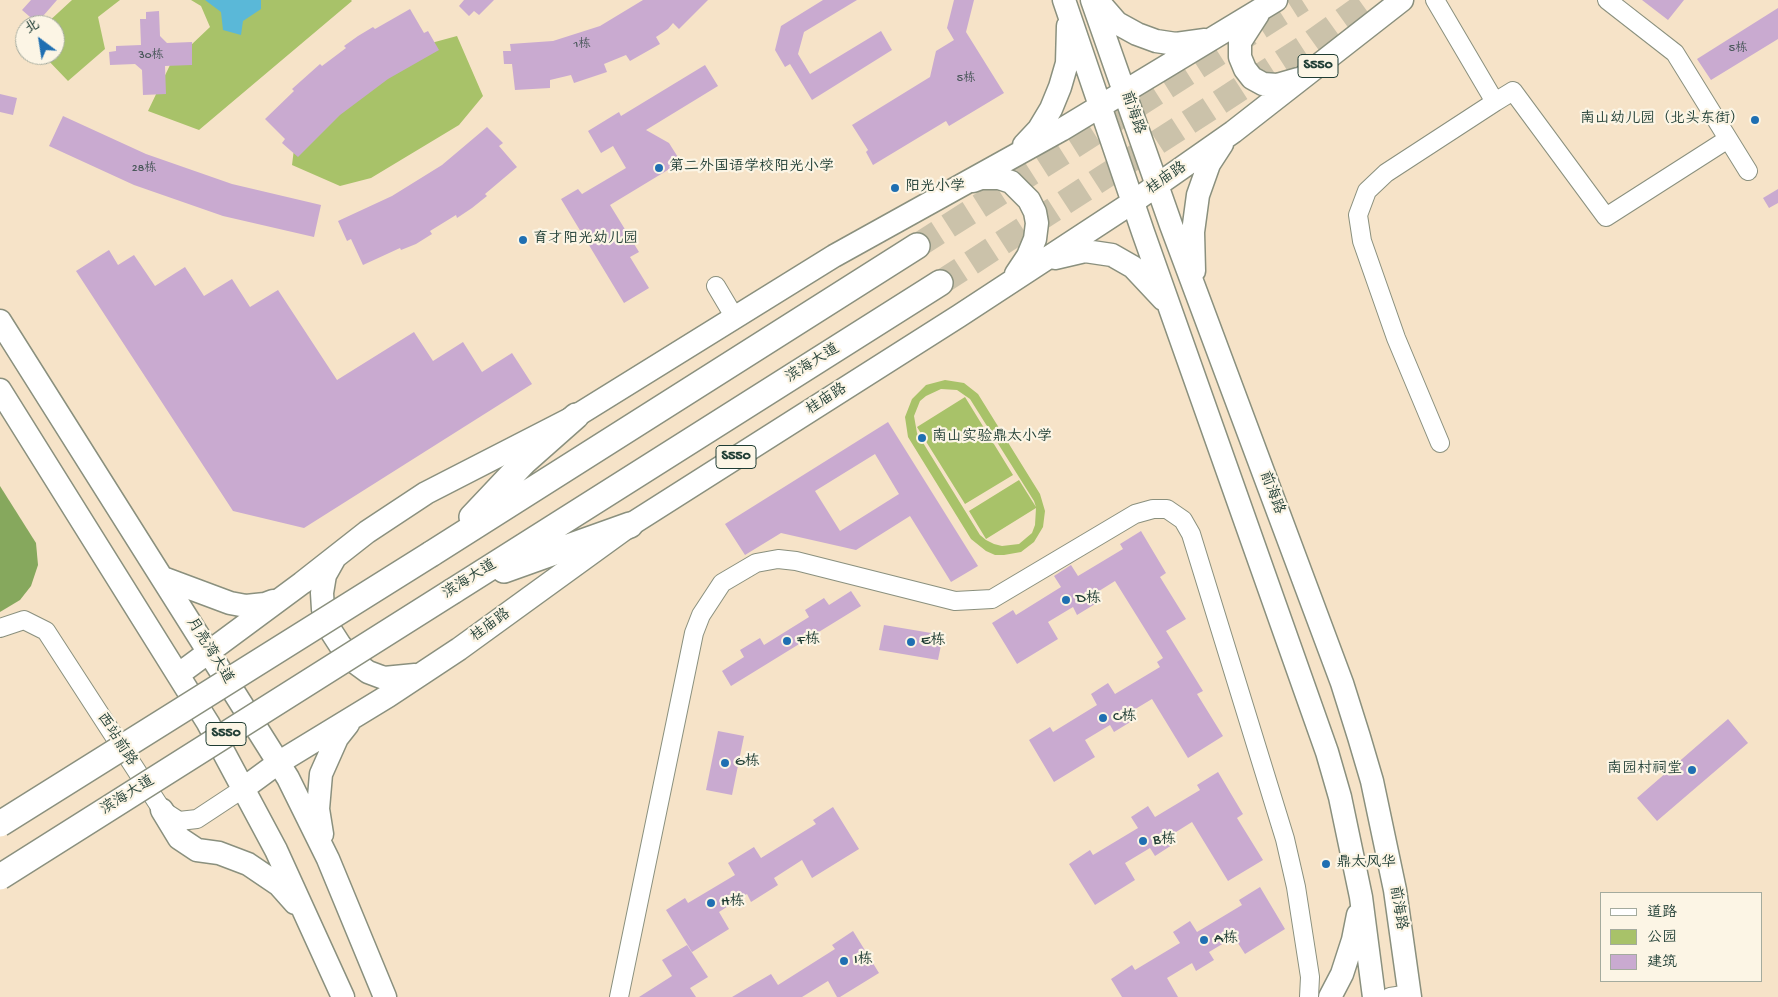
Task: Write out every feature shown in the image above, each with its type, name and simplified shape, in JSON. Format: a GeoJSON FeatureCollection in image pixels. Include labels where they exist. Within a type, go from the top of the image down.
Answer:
{"type":"FeatureCollection","features":[{"type":"Feature","properties":{"kind":"highway"},"geometry":{"type":"LineString","coordinates":[[0,824],[917,246]]}},
{"type":"Feature","properties":{"kind":"highway","name":"滨海大道"},"geometry":{"type":"LineString","coordinates":[[0,877],[940,283]]}},
{"type":"Feature","properties":{"kind":"highway"},"geometry":{"type":"LineString","coordinates":[[431,554],[460,528],[524,462],[576,416]]}},
{"type":"Feature","properties":{"kind":"highway"},"geometry":{"type":"LineString","coordinates":[[453,591],[630,525]]}},
{"type":"Feature","properties":{"kind":"main road","name":"前海路"},"geometry":{"type":"LineString","coordinates":[[1092,0],[1197,296],[1342,684],[1359,737],[1372,782],[1393,882],[1404,996]]}},
{"type":"Feature","properties":{"kind":"main road"},"geometry":{"type":"LineString","coordinates":[[1098,0],[1117,23],[1156,41],[1176,44],[1199,42],[1222,34]]}},
{"type":"Feature","properties":{"kind":"main road","name":"桂庙路"},"geometry":{"type":"LineString","coordinates":[[244,788],[278,763],[422,674],[630,525],[960,316],[1031,267],[1133,202],[1232,132],[1402,0]]}},
{"type":"Feature","properties":{"kind":"main road","name":"前海路"},"geometry":{"type":"LineString","coordinates":[[1065,2],[1133,202],[1312,706],[1340,796],[1361,896],[1374,997]]}},
{"type":"Feature","properties":{"kind":"main road"},"geometry":{"type":"LineString","coordinates":[[1004,161],[1025,144],[1039,129],[1051,109],[1060,87],[1067,63],[1069,35],[1065,2]]}},
{"type":"Feature","properties":{"kind":"main road"},"geometry":{"type":"LineString","coordinates":[[179,674],[209,650],[284,597],[394,512],[426,493],[576,416],[834,256],[1100,107],[1270,4]]}},
{"type":"Feature","properties":{"kind":"main road"},"geometry":{"type":"LineString","coordinates":[[1270,4],[1250,23],[1240,42],[1240,57],[1245,69],[1252,78],[1263,84],[1291,83],[1307,75]]}},
{"type":"Feature","properties":{"kind":"main road"},"geometry":{"type":"LineString","coordinates":[[1197,296],[1193,264],[1194,222],[1198,195],[1209,164],[1232,132]]}},
{"type":"Feature","properties":{"kind":"main road"},"geometry":{"type":"LineString","coordinates":[[960,185],[981,178],[999,178],[1011,182],[1029,200],[1037,223],[1035,239],[1028,256],[1013,279]]}},
{"type":"Feature","properties":{"kind":"main road"},"geometry":{"type":"LineString","coordinates":[[1031,267],[1070,253],[1102,252],[1112,255],[1133,267],[1170,307]]}},
{"type":"Feature","properties":{"kind":"main road","name":"月亮湾大道"},"geometry":{"type":"LineString","coordinates":[[0,321],[209,650],[278,763],[328,859],[385,997]]}},
{"type":"Feature","properties":{"kind":"main road"},"geometry":{"type":"LineString","coordinates":[[0,390],[179,674],[244,788],[308,917],[343,997]]}},
{"type":"Feature","properties":{"kind":"main road"},"geometry":{"type":"LineString","coordinates":[[334,559],[325,575],[322,609],[329,628],[340,645],[353,661],[368,672],[384,678],[403,678],[422,674]]}},
{"type":"Feature","properties":{"kind":"main road"},"geometry":{"type":"LineString","coordinates":[[163,578],[201,594],[246,606],[265,604],[284,597]]}},
{"type":"Feature","properties":{"kind":"main road"},"geometry":{"type":"LineString","coordinates":[[328,859],[320,829],[318,809],[321,774],[337,738],[348,724],[365,710]]}},
{"type":"Feature","properties":{"kind":"main road"},"geometry":{"type":"LineString","coordinates":[[162,810],[179,838],[197,850],[219,853],[248,864],[279,885],[308,917]]}},
{"type":"Feature","properties":{"kind":"main road"},"geometry":{"type":"LineString","coordinates":[[1330,997],[1342,974],[1353,940],[1361,896]]}},
{"type":"Feature","properties":{"kind":"street"},"geometry":{"type":"LineString","coordinates":[[1434,0],[1495,102]]}},
{"type":"Feature","properties":{"kind":"street"},"geometry":{"type":"LineString","coordinates":[[1607,0],[1675,53],[1748,171]]}},
{"type":"Feature","properties":{"kind":"street"},"geometry":{"type":"LineString","coordinates":[[1440,443],[1396,338],[1362,241],[1358,216],[1367,192],[1386,173],[1513,91],[1606,218],[1728,139]]}},
{"type":"Feature","properties":{"kind":"street"},"geometry":{"type":"LineString","coordinates":[[716,286],[736,318]]}},
{"type":"Feature","properties":{"kind":"street"},"geometry":{"type":"LineString","coordinates":[[619,997],[694,633],[701,614],[722,583],[756,563],[778,559],[796,561],[955,601],[992,599],[1135,514],[1153,509],[1167,509],[1175,514],[1183,520],[1191,534],[1285,839],[1296,887],[1310,977],[1309,997]]}},
{"type":"Feature","properties":{"kind":"street","name":"西站前路"},"geometry":{"type":"LineString","coordinates":[[0,628],[24,620],[46,632],[162,810],[179,822],[197,819],[244,788]]}},
{"type":"Feature","properties":{"kind":"green space"},"geometry":{"type":"Polygon","coordinates":[[[72,0],[120,0],[98,17],[105,49],[68,81],[53,65],[65,65],[65,15],[56,15],[72,0]]]}},
{"type":"Feature","properties":{"kind":"green space"},"geometry":{"type":"Polygon","coordinates":[[[191,0],[352,1],[199,130],[148,111],[170,65],[210,27],[201,6],[191,0]]]}},
{"type":"Feature","properties":{"kind":"green space"},"geometry":{"type":"Polygon","coordinates":[[[457,36],[483,96],[459,125],[371,178],[340,186],[292,165],[294,149],[409,49],[457,36]]]}},
{"type":"Feature","properties":{"kind":"green space"},"geometry":{"type":"Polygon","coordinates":[[[945,380],[964,383],[978,394],[1040,494],[1045,511],[1043,527],[1034,542],[1021,552],[995,555],[986,551],[971,539],[908,437],[905,417],[912,399],[926,385],[945,380]],[[941,389],[920,401],[914,416],[917,433],[980,535],[986,540],[994,544],[1002,546],[1019,544],[1032,533],[1035,525],[1036,508],[986,539],[969,511],[1019,480],[1036,507],[970,399],[957,390],[941,389]]]}},
{"type":"Feature","properties":{"kind":"green space"},"geometry":{"type":"Polygon","coordinates":[[[965,397],[1013,475],[965,504],[917,427],[965,397]]]}},
{"type":"Feature","properties":{"kind":"green space"},"geometry":{"type":"Polygon","coordinates":[[[0,486],[36,543],[38,565],[31,586],[20,600],[0,612],[0,486]]]}},
{"type":"Feature","properties":{"kind":"water"},"geometry":{"type":"Polygon","coordinates":[[[205,0],[261,0],[261,9],[243,21],[241,35],[223,30],[221,12],[205,0]]]}},
{"type":"Feature","properties":{"kind":"building"},"geometry":{"type":"Polygon","coordinates":[[[31,0],[57,0],[44,15],[28,15],[22,10],[31,0]]]}},
{"type":"Feature","properties":{"kind":"building"},"geometry":{"type":"Polygon","coordinates":[[[464,0],[494,0],[479,15],[474,11],[469,16],[459,6],[464,0]]]}},
{"type":"Feature","properties":{"kind":"building"},"geometry":{"type":"Polygon","coordinates":[[[643,0],[708,0],[679,29],[673,23],[656,37],[660,44],[630,61],[626,55],[604,64],[607,72],[574,83],[571,75],[550,80],[550,88],[515,90],[512,64],[504,64],[503,51],[511,51],[510,44],[553,41],[600,26],[643,0]]]}},
{"type":"Feature","properties":{"kind":"building"},"geometry":{"type":"Polygon","coordinates":[[[823,0],[857,0],[804,32],[798,54],[810,74],[881,31],[892,50],[812,100],[790,64],[785,67],[775,50],[781,26],[823,0]]]}},
{"type":"Feature","properties":{"kind":"building"},"geometry":{"type":"Polygon","coordinates":[[[954,0],[974,0],[966,32],[1004,93],[949,126],[946,121],[873,165],[866,152],[868,150],[852,125],[930,77],[936,51],[954,40],[947,28],[954,0]]]}},
{"type":"Feature","properties":{"kind":"building"},"geometry":{"type":"Polygon","coordinates":[[[1642,0],[1684,0],[1668,20],[1642,0]]]}},
{"type":"Feature","properties":{"kind":"building"},"geometry":{"type":"Polygon","coordinates":[[[1778,8],[1778,39],[1711,80],[1697,59],[1778,8]]]}},
{"type":"Feature","properties":{"kind":"building"},"geometry":{"type":"Polygon","coordinates":[[[410,9],[424,33],[428,31],[439,50],[388,79],[340,115],[298,157],[282,143],[285,139],[265,119],[294,91],[292,89],[320,64],[322,66],[346,48],[344,46],[358,36],[373,27],[375,29],[410,9]]]}},
{"type":"Feature","properties":{"kind":"building"},"geometry":{"type":"Polygon","coordinates":[[[159,11],[160,36],[167,43],[192,42],[192,65],[165,66],[166,94],[143,95],[142,70],[135,64],[110,65],[109,52],[116,51],[116,46],[141,45],[140,19],[146,19],[146,12],[159,11]]]}},
{"type":"Feature","properties":{"kind":"building"},"geometry":{"type":"Polygon","coordinates":[[[705,65],[718,86],[646,130],[669,143],[681,162],[610,205],[639,252],[630,257],[649,288],[624,303],[561,199],[578,189],[582,194],[626,168],[613,146],[601,153],[588,131],[619,112],[621,116],[705,65]]]}},
{"type":"Feature","properties":{"kind":"building"},"geometry":{"type":"Polygon","coordinates":[[[0,94],[17,98],[13,115],[0,112],[0,94]]]}},
{"type":"Feature","properties":{"kind":"building"},"geometry":{"type":"Polygon","coordinates":[[[63,116],[146,154],[232,184],[321,205],[314,237],[223,216],[134,185],[49,146],[63,116]]]}},
{"type":"Feature","properties":{"kind":"building"},"geometry":{"type":"Polygon","coordinates":[[[487,127],[503,143],[499,146],[517,167],[485,194],[487,196],[472,208],[457,218],[456,215],[430,231],[432,234],[416,244],[401,250],[400,248],[363,265],[351,239],[347,241],[338,221],[392,196],[442,165],[487,127]]]}},
{"type":"Feature","properties":{"kind":"building"},"geometry":{"type":"Polygon","coordinates":[[[1778,189],[1778,203],[1769,208],[1763,198],[1778,189]]]}},
{"type":"Feature","properties":{"kind":"building"},"geometry":{"type":"Polygon","coordinates":[[[109,250],[118,265],[134,255],[155,286],[185,267],[204,296],[232,279],[250,307],[278,290],[337,380],[414,332],[433,361],[463,342],[482,372],[512,353],[532,384],[304,528],[233,511],[76,271],[109,250]]]}},
{"type":"Feature","properties":{"kind":"building"},"geometry":{"type":"Polygon","coordinates":[[[888,422],[978,566],[951,582],[910,516],[856,550],[781,533],[745,555],[725,524],[888,422]],[[875,454],[815,491],[840,531],[899,494],[875,454]]]}},
{"type":"Feature","properties":{"kind":"building"},"geometry":{"type":"Polygon","coordinates":[[[1141,531],[1166,573],[1160,577],[1186,619],[1166,631],[1203,691],[1197,694],[1223,736],[1188,758],[1152,699],[1127,714],[1132,721],[1114,732],[1110,725],[1085,740],[1095,757],[1054,782],[1029,740],[1050,727],[1053,732],[1097,705],[1091,694],[1108,683],[1115,694],[1160,667],[1157,662],[1163,658],[1115,581],[1091,596],[1095,604],[1077,615],[1073,607],[1048,622],[1058,639],[1017,664],[992,623],[1013,610],[1016,615],[1061,587],[1054,576],[1071,565],[1078,576],[1123,549],[1120,544],[1141,531]]]}},
{"type":"Feature","properties":{"kind":"building","name":"F栋"},"geometry":{"type":"Polygon","coordinates":[[[851,591],[861,606],[731,686],[722,671],[744,657],[740,650],[760,638],[764,645],[809,617],[805,610],[824,598],[829,605],[851,591]]]}},
{"type":"Feature","properties":{"kind":"building","name":"E栋"},"geometry":{"type":"Polygon","coordinates":[[[884,625],[943,635],[938,660],[879,650],[884,625]]]}},
{"type":"Feature","properties":{"kind":"building","name":"南园村祠堂"},"geometry":{"type":"Polygon","coordinates":[[[1728,719],[1748,743],[1657,821],[1637,798],[1728,719]]]}},
{"type":"Feature","properties":{"kind":"building","name":"G栋"},"geometry":{"type":"Polygon","coordinates":[[[718,731],[744,736],[732,795],[706,790],[718,731]]]}},
{"type":"Feature","properties":{"kind":"building","name":"B栋"},"geometry":{"type":"Polygon","coordinates":[[[1218,772],[1243,814],[1237,818],[1263,860],[1228,881],[1192,822],[1168,837],[1172,845],[1155,856],[1150,848],[1125,863],[1135,880],[1095,905],[1069,864],[1090,850],[1093,855],[1138,828],[1131,817],[1148,806],[1155,817],[1200,790],[1197,785],[1218,772]]]}},
{"type":"Feature","properties":{"kind":"building","name":"H栋"},"geometry":{"type":"Polygon","coordinates":[[[833,807],[859,849],[812,878],[802,860],[774,878],[778,885],[751,902],[747,894],[719,912],[729,929],[692,952],[666,910],[685,898],[688,903],[735,875],[728,863],[754,847],[761,858],[816,824],[813,820],[833,807]]]}},
{"type":"Feature","properties":{"kind":"building","name":"A栋"},"geometry":{"type":"Polygon","coordinates":[[[1260,887],[1285,929],[1245,954],[1234,937],[1209,952],[1214,960],[1196,971],[1192,963],[1167,978],[1178,997],[1122,997],[1111,979],[1132,965],[1135,970],[1180,943],[1173,932],[1190,921],[1197,932],[1242,905],[1239,900],[1260,887]]]}},
{"type":"Feature","properties":{"kind":"building","name":"I栋"},"geometry":{"type":"Polygon","coordinates":[[[853,931],[879,973],[840,997],[837,997],[828,981],[802,997],[732,997],[771,974],[778,985],[835,949],[832,945],[853,931]]]}},
{"type":"Feature","properties":{"kind":"building"},"geometry":{"type":"Polygon","coordinates":[[[687,945],[708,977],[690,988],[696,997],[639,997],[672,976],[662,960],[687,945]]]}},
{"type":"Feature","properties":{"kind":"tunnel"},"geometry":{"type":"LineString","coordinates":[[917,246],[1302,0]]}},
{"type":"Feature","properties":{"kind":"tunnel"},"geometry":{"type":"LineString","coordinates":[[940,283],[1308,45],[1371,0]]}},
{"type":"Feature","properties":{"kind":"place","name":"南山幼儿园（北头东街）"},"geometry":{"type":"Point","coordinates":[1755,120]}},
{"type":"Feature","properties":{"kind":"place","name":"第二外国语学校阳光小学"},"geometry":{"type":"Point","coordinates":[659,168]}},
{"type":"Feature","properties":{"kind":"place","name":"阳光小学"},"geometry":{"type":"Point","coordinates":[895,188]}},
{"type":"Feature","properties":{"kind":"place","name":"育才阳光幼儿园"},"geometry":{"type":"Point","coordinates":[523,240]}},
{"type":"Feature","properties":{"kind":"place","name":"南山实验鼎太小学"},"geometry":{"type":"Point","coordinates":[922,438]}},
{"type":"Feature","properties":{"kind":"place","name":"D栋"},"geometry":{"type":"Point","coordinates":[1066,600]}},
{"type":"Feature","properties":{"kind":"place","name":"F栋"},"geometry":{"type":"Point","coordinates":[787,641]}},
{"type":"Feature","properties":{"kind":"place","name":"E栋"},"geometry":{"type":"Point","coordinates":[911,642]}},
{"type":"Feature","properties":{"kind":"place","name":"C栋"},"geometry":{"type":"Point","coordinates":[1103,718]}},
{"type":"Feature","properties":{"kind":"place","name":"G栋"},"geometry":{"type":"Point","coordinates":[725,763]}},
{"type":"Feature","properties":{"kind":"place","name":"南园村祠堂"},"geometry":{"type":"Point","coordinates":[1692,770]}},
{"type":"Feature","properties":{"kind":"place","name":"B栋"},"geometry":{"type":"Point","coordinates":[1143,841]}},
{"type":"Feature","properties":{"kind":"place","name":"鼎太风华"},"geometry":{"type":"Point","coordinates":[1326,864]}},
{"type":"Feature","properties":{"kind":"place","name":"H栋"},"geometry":{"type":"Point","coordinates":[711,903]}},
{"type":"Feature","properties":{"kind":"place","name":"A栋"},"geometry":{"type":"Point","coordinates":[1204,940]}},
{"type":"Feature","properties":{"kind":"place","name":"I栋"},"geometry":{"type":"Point","coordinates":[844,961]}}]}
